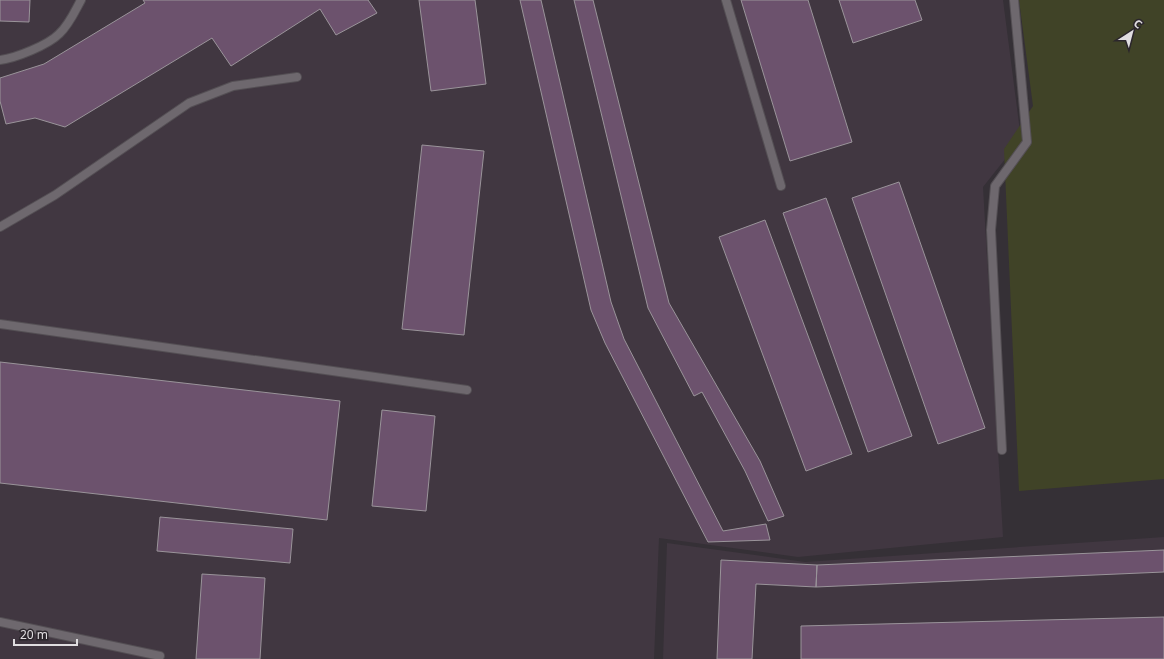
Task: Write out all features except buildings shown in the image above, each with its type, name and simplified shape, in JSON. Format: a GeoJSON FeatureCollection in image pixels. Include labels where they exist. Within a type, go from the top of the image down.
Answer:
{"type":"FeatureCollection","features":[{"type":"Feature","properties":{"kind":"lane"},"geometry":{"type":"LineString","coordinates":[[0,60],[36,49],[59,34],[67,24],[81,0]]}},
{"type":"Feature","properties":{"kind":"lane"},"geometry":{"type":"LineString","coordinates":[[726,0],[781,186]]}},
{"type":"Feature","properties":{"kind":"lane"},"geometry":{"type":"LineString","coordinates":[[1002,450],[991,230],[994,186],[1027,142],[1014,0]]}},
{"type":"Feature","properties":{"kind":"lane"},"geometry":{"type":"LineString","coordinates":[[0,227],[55,195],[189,103],[233,86],[297,77]]}},
{"type":"Feature","properties":{"kind":"lane"},"geometry":{"type":"LineString","coordinates":[[0,324],[467,390]]}},
{"type":"Feature","properties":{"kind":"lane"},"geometry":{"type":"LineString","coordinates":[[0,622],[160,656]]}},
{"type":"Feature","properties":{"kind":"shaded area"},"geometry":{"type":"Polygon","coordinates":[[[0,0],[1003,0],[1021,139],[983,187],[1003,537],[798,557],[659,538],[654,659],[0,659],[0,0]]]}},
{"type":"Feature","properties":{"kind":"shaded area"},"geometry":{"type":"Polygon","coordinates":[[[1164,537],[1164,659],[663,659],[667,543],[805,562],[1164,537]]]}},
{"type":"Feature","properties":{"kind":"green space"},"geometry":{"type":"Polygon","coordinates":[[[1019,0],[1164,0],[1164,479],[1019,491],[1004,149],[1033,106],[1019,0]]]}}]}
